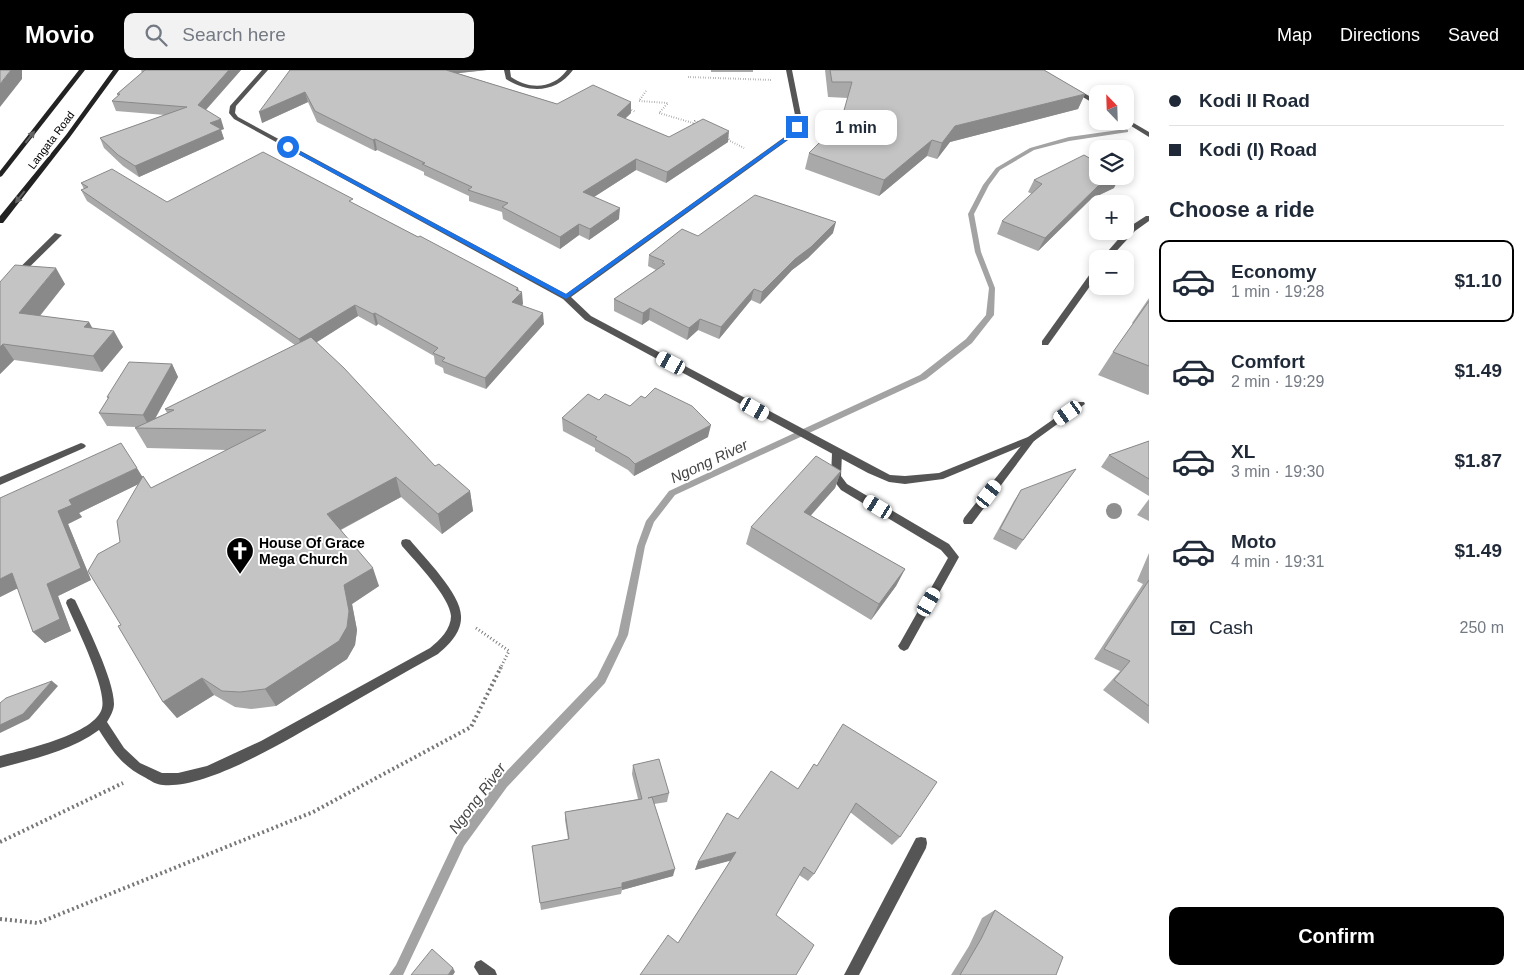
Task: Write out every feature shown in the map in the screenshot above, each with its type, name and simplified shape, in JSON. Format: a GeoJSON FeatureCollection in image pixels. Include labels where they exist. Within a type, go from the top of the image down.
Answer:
{"type":"FeatureCollection","features":[{"type":"Feature","properties":{"kind":"main road","name":"Langata Road"},"geometry":{"type":"LineString","coordinates":[[0,175],[82,70]]}},
{"type":"Feature","properties":{"kind":"main road","name":"Langata Road"},"geometry":{"type":"LineString","coordinates":[[0,221],[68,136],[116,70]]}},
{"type":"Feature","properties":{"kind":"street"},"geometry":{"type":"LineString","coordinates":[[265,70],[233,106],[232,113],[236,118],[566,297],[588,318],[837,453],[889,478],[923,479],[940,476],[1031,439],[1081,404]]}},
{"type":"Feature","properties":{"kind":"street"},"geometry":{"type":"LineString","coordinates":[[507,70],[508,78],[512,81],[531,88],[556,84],[570,70]]}},
{"type":"Feature","properties":{"kind":"street"},"geometry":{"type":"LineString","coordinates":[[566,297],[792,134],[799,120],[789,70]]}},
{"type":"Feature","properties":{"kind":"street"},"geometry":{"type":"LineString","coordinates":[[1066,84],[1089,98]]}},
{"type":"Feature","properties":{"kind":"street"},"geometry":{"type":"LineString","coordinates":[[1134,126],[1149,135]]}},
{"type":"Feature","properties":{"kind":"street"},"geometry":{"type":"LineString","coordinates":[[1113,250],[1132,229],[1149,218]]}},
{"type":"Feature","properties":{"kind":"street"},"geometry":{"type":"LineString","coordinates":[[0,291],[58,235]]}},
{"type":"Feature","properties":{"kind":"street"},"geometry":{"type":"LineString","coordinates":[[1045,343],[1089,282]]}},
{"type":"Feature","properties":{"kind":"street"},"geometry":{"type":"LineString","coordinates":[[968,522],[1031,439]]}},
{"type":"Feature","properties":{"kind":"street"},"geometry":{"type":"LineString","coordinates":[[0,481],[82,446]]}},
{"type":"Feature","properties":{"kind":"street"},"geometry":{"type":"LineString","coordinates":[[837,453],[836,477],[844,487],[945,547],[954,557],[904,646]]}},
{"type":"Feature","properties":{"kind":"street"},"geometry":{"type":"LineString","coordinates":[[101,724],[120,752],[136,767],[161,779],[178,779],[208,772],[265,745],[434,651],[447,640],[454,627],[456,614],[450,597],[406,543]]}},
{"type":"Feature","properties":{"kind":"street"},"geometry":{"type":"LineString","coordinates":[[0,762],[38,752],[70,740],[101,724],[108,707],[107,696],[98,668],[71,604]]}},
{"type":"Feature","properties":{"kind":"street"},"geometry":{"type":"LineString","coordinates":[[850,975],[921,843]]}},
{"type":"Feature","properties":{"kind":"path"},"geometry":{"type":"LineString","coordinates":[[688,77],[792,80]]}},
{"type":"Feature","properties":{"kind":"path"},"geometry":{"type":"LineString","coordinates":[[639,101],[646,90]]}},
{"type":"Feature","properties":{"kind":"path"},"geometry":{"type":"LineString","coordinates":[[634,103],[639,101],[668,103],[659,113],[693,123],[695,121],[704,125]]}},
{"type":"Feature","properties":{"kind":"path"},"geometry":{"type":"LineString","coordinates":[[626,108],[636,112],[630,106]]}},
{"type":"Feature","properties":{"kind":"path"},"geometry":{"type":"LineString","coordinates":[[720,132],[728,136],[730,141],[751,151]]}},
{"type":"Feature","properties":{"kind":"path"},"geometry":{"type":"LineString","coordinates":[[0,919],[38,923],[304,816],[471,726],[509,651],[456,614]]}},
{"type":"Feature","properties":{"kind":"path"},"geometry":{"type":"LineString","coordinates":[[0,842],[146,772]]}},
{"type":"Feature","properties":{"kind":"building"},"geometry":{"type":"Polygon","coordinates":[[[0,70],[11,70],[0,84],[0,70]]]}},
{"type":"Feature","properties":{"kind":"building"},"geometry":{"type":"Polygon","coordinates":[[[145,70],[229,70],[198,105],[221,119],[210,123],[221,129],[135,166],[118,155],[100,138],[187,107],[112,101],[120,94],[117,94],[145,70]]]}},
{"type":"Feature","properties":{"kind":"building"},"geometry":{"type":"Polygon","coordinates":[[[290,70],[446,70],[557,104],[593,85],[631,102],[617,115],[669,137],[703,119],[729,131],[667,172],[636,159],[583,192],[620,208],[590,229],[579,224],[560,237],[502,207],[508,203],[468,190],[472,187],[315,111],[305,92],[259,112],[290,70]]]}},
{"type":"Feature","properties":{"kind":"building"},"geometry":{"type":"Polygon","coordinates":[[[830,70],[1044,70],[1085,94],[955,126],[942,143],[932,140],[884,180],[809,153],[841,121],[852,82],[832,82],[830,70]]]}},
{"type":"Feature","properties":{"kind":"building"},"geometry":{"type":"Polygon","coordinates":[[[263,152],[353,199],[349,201],[518,288],[516,290],[522,292],[512,302],[543,313],[485,378],[442,361],[445,358],[433,353],[438,348],[375,313],[373,314],[355,305],[299,339],[81,190],[88,187],[81,183],[112,169],[167,202],[263,152]]]}},
{"type":"Feature","properties":{"kind":"building"},"geometry":{"type":"Polygon","coordinates":[[[1084,155],[1089,158],[1089,185],[1100,185],[1045,238],[1002,221],[1042,184],[1034,180],[1084,155]]]}},
{"type":"Feature","properties":{"kind":"building"},"geometry":{"type":"Polygon","coordinates":[[[755,195],[836,222],[762,292],[754,289],[721,327],[700,319],[689,328],[650,308],[643,313],[614,299],[665,264],[662,263],[664,261],[649,255],[682,229],[698,236],[755,195]]]}},
{"type":"Feature","properties":{"kind":"building"},"geometry":{"type":"Polygon","coordinates":[[[15,265],[56,268],[19,313],[89,322],[84,327],[114,331],[93,356],[3,344],[0,347],[0,282],[15,265]]]}},
{"type":"Feature","properties":{"kind":"building"},"geometry":{"type":"Polygon","coordinates":[[[1149,301],[1149,366],[1113,352],[1149,301]]]}},
{"type":"Feature","properties":{"kind":"building"},"geometry":{"type":"Polygon","coordinates":[[[311,337],[344,368],[435,466],[439,464],[470,491],[438,514],[396,477],[327,514],[373,568],[344,585],[349,611],[347,627],[339,641],[265,689],[240,692],[222,691],[202,678],[163,702],[118,626],[121,625],[88,571],[98,554],[120,542],[117,521],[143,476],[151,488],[266,430],[135,428],[174,410],[165,409],[311,337]]]}},
{"type":"Feature","properties":{"kind":"building"},"geometry":{"type":"Polygon","coordinates":[[[129,362],[172,364],[143,415],[99,413],[109,397],[107,397],[129,362]]]}},
{"type":"Feature","properties":{"kind":"building"},"geometry":{"type":"Polygon","coordinates":[[[655,388],[692,406],[711,425],[635,464],[629,458],[595,439],[597,437],[562,418],[588,394],[599,400],[605,394],[630,406],[641,396],[645,398],[655,388]]]}},
{"type":"Feature","properties":{"kind":"building"},"geometry":{"type":"Polygon","coordinates":[[[1149,441],[1149,479],[1109,455],[1149,441]]]}},
{"type":"Feature","properties":{"kind":"building"},"geometry":{"type":"Polygon","coordinates":[[[121,443],[137,468],[69,500],[72,505],[58,511],[81,568],[47,584],[60,619],[33,632],[12,573],[0,579],[0,498],[121,443]]]}},
{"type":"Feature","properties":{"kind":"building"},"geometry":{"type":"Polygon","coordinates":[[[816,456],[841,471],[804,512],[905,569],[879,604],[751,527],[816,456]]]}},
{"type":"Feature","properties":{"kind":"building"},"geometry":{"type":"Polygon","coordinates":[[[1076,469],[1023,540],[1000,529],[1021,490],[1076,469]]]}},
{"type":"Feature","properties":{"kind":"building"},"geometry":{"type":"Polygon","coordinates":[[[1149,580],[1149,706],[1114,680],[1130,661],[1104,649],[1149,580]]]}},
{"type":"Feature","properties":{"kind":"building"},"geometry":{"type":"Polygon","coordinates":[[[52,681],[23,714],[0,725],[0,703],[6,698],[52,681]]]}},
{"type":"Feature","properties":{"kind":"building"},"geometry":{"type":"Polygon","coordinates":[[[843,724],[937,782],[900,837],[856,803],[814,874],[804,867],[776,915],[814,945],[796,975],[640,975],[668,935],[678,943],[736,852],[698,862],[727,813],[738,819],[771,771],[798,789],[814,764],[817,766],[843,724]]]}},
{"type":"Feature","properties":{"kind":"building"},"geometry":{"type":"Polygon","coordinates":[[[659,759],[669,793],[652,797],[675,869],[622,883],[622,887],[540,903],[532,846],[569,839],[565,812],[642,799],[633,765],[659,759]]]}},
{"type":"Feature","properties":{"kind":"building"},"geometry":{"type":"Polygon","coordinates":[[[995,910],[1063,957],[1056,975],[960,975],[995,910]]]}},
{"type":"Feature","properties":{"kind":"building"},"geometry":{"type":"Polygon","coordinates":[[[432,949],[453,968],[448,975],[411,975],[432,949]]]}},
{"type":"Feature","properties":{"kind":"waterway","name":"Ngong River"},"geometry":{"type":"LineString","coordinates":[[395,975],[400,969],[460,842],[503,783],[601,680],[623,635],[641,546],[650,521],[672,493],[923,377],[969,341],[990,315],[992,288],[978,252],[971,214],[986,185],[998,169],[1032,149],[1069,139],[1126,131]]}},
{"type":"Feature","properties":{"kind":"place","name":"House Of Grace Mega Church"},"geometry":{"type":"Point","coordinates":[240,575]}},
{"type":"Feature","properties":{"kind":"route"},"geometry":{"type":"LineString","coordinates":[[288,147],[566,297],[792,134],[797,127]]}}]}
